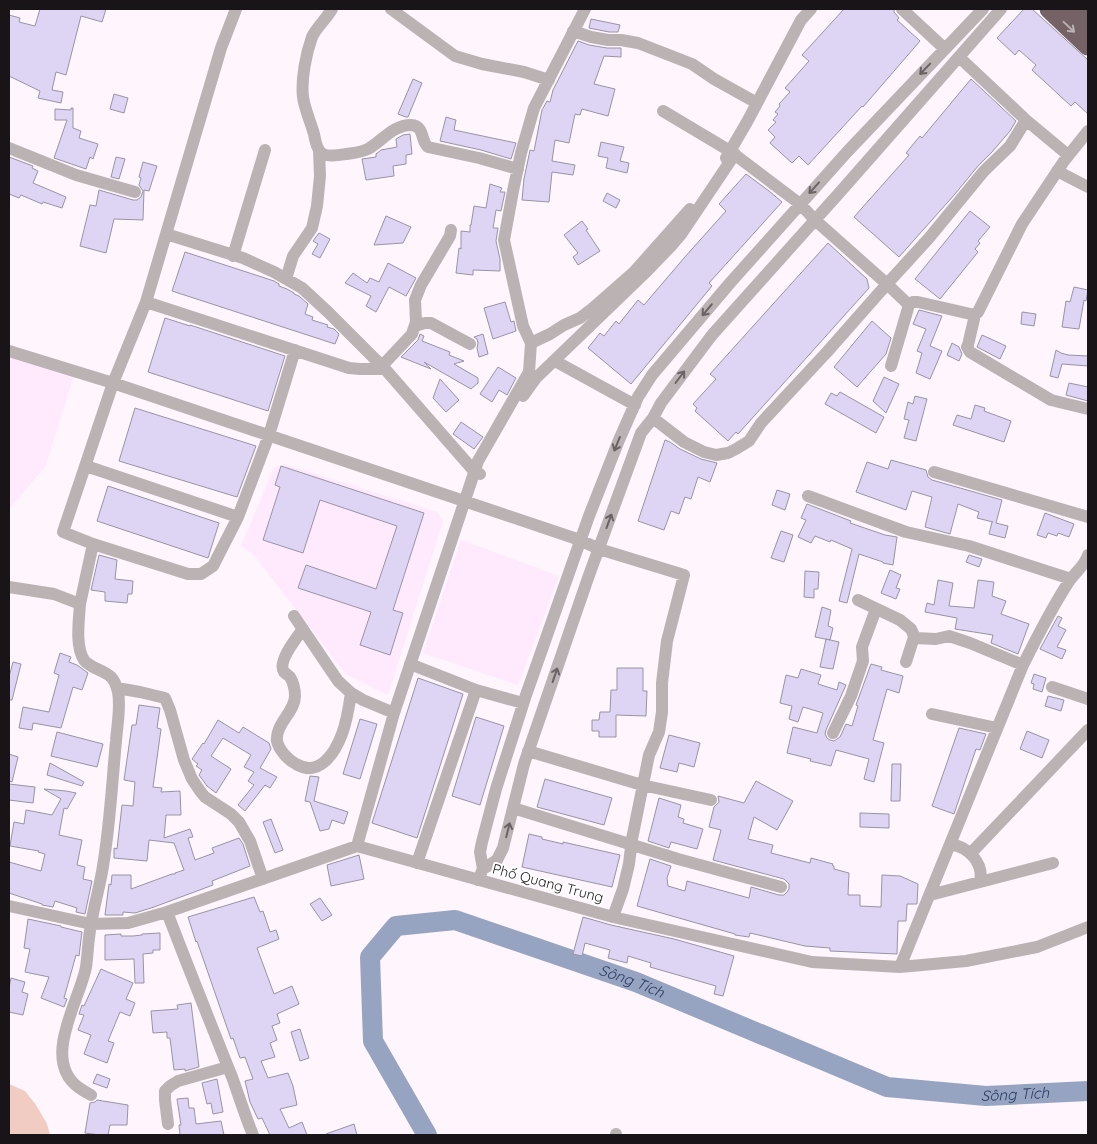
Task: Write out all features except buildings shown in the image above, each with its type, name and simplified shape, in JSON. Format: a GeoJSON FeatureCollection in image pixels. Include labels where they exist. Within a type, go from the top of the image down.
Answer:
{"type":"FeatureCollection","features":[{"type":"Feature","properties":{"kind":"highway"},"geometry":{"type":"LineString","coordinates":[[1049,9],[1088,46]]}},
{"type":"Feature","properties":{"kind":"highway"},"geometry":{"type":"LineString","coordinates":[[1073,9],[1088,23]]}},
{"type":"Feature","properties":{"kind":"street"},"geometry":{"type":"LineString","coordinates":[[236,9],[221,48],[146,302],[113,383],[63,532],[94,544],[188,574],[202,574],[213,566],[238,517],[269,435],[295,350]]}},
{"type":"Feature","properties":{"kind":"street"},"geometry":{"type":"LineString","coordinates":[[286,279],[292,256],[312,228],[317,206],[320,176],[319,150],[303,98],[304,74],[313,34],[332,9]]}},
{"type":"Feature","properties":{"kind":"street"},"geometry":{"type":"LineString","coordinates":[[390,9],[455,56],[482,64],[524,72],[548,80]]}},
{"type":"Feature","properties":{"kind":"street"},"geometry":{"type":"LineString","coordinates":[[9,906],[91,924],[128,923],[167,912],[358,846],[394,713],[474,471],[529,372],[530,343],[523,326],[504,240],[521,153],[534,108],[585,9]]}},
{"type":"Feature","properties":{"kind":"street"},"geometry":{"type":"LineString","coordinates":[[166,234],[274,272],[302,288],[383,367],[474,471],[480,474],[490,450],[536,378],[638,280],[682,233],[732,153],[802,20],[811,9]]}},
{"type":"Feature","properties":{"kind":"street"},"geometry":{"type":"LineString","coordinates":[[902,9],[945,48]]}},
{"type":"Feature","properties":{"kind":"street"},"geometry":{"type":"LineString","coordinates":[[481,874],[480,852],[482,842],[496,789],[523,703],[580,540],[619,440],[635,405],[652,375],[730,282],[847,152],[983,9]]}},
{"type":"Feature","properties":{"kind":"street"},"geometry":{"type":"LineString","coordinates":[[481,874],[497,860],[503,848],[528,751],[641,433],[712,335],[1002,9]]}},
{"type":"Feature","properties":{"kind":"street"},"geometry":{"type":"LineString","coordinates":[[574,31],[591,37],[638,43],[692,64],[714,79],[757,103]]}},
{"type":"Feature","properties":{"kind":"street"},"geometry":{"type":"LineString","coordinates":[[959,57],[1026,120],[1068,155]]}},
{"type":"Feature","properties":{"kind":"street"},"geometry":{"type":"LineString","coordinates":[[663,111],[732,153],[800,204],[815,220],[909,305]]}},
{"type":"Feature","properties":{"kind":"street"},"geometry":{"type":"LineString","coordinates":[[653,418],[684,442],[704,452],[716,455],[728,453],[749,441],[761,423],[929,238],[984,171],[1010,146],[1026,120]]}},
{"type":"Feature","properties":{"kind":"street"},"geometry":{"type":"LineString","coordinates":[[319,150],[323,154],[330,155],[358,152],[368,149],[391,132],[410,125],[416,126],[421,130],[424,143],[428,147],[518,169]]}},
{"type":"Feature","properties":{"kind":"street"},"geometry":{"type":"LineString","coordinates":[[1088,131],[1068,155],[1022,224],[983,304],[975,314],[968,344],[970,352],[1051,400],[1088,409]]}},
{"type":"Feature","properties":{"kind":"street"},"geometry":{"type":"LineString","coordinates":[[9,148],[64,171],[135,192]]}},
{"type":"Feature","properties":{"kind":"street"},"geometry":{"type":"LineString","coordinates":[[233,256],[266,150]]}},
{"type":"Feature","properties":{"kind":"street"},"geometry":{"type":"LineString","coordinates":[[530,343],[580,318],[634,272],[686,214],[732,153]]}},
{"type":"Feature","properties":{"kind":"street"},"geometry":{"type":"LineString","coordinates":[[1057,171],[1088,187]]}},
{"type":"Feature","properties":{"kind":"street"},"geometry":{"type":"LineString","coordinates":[[146,302],[350,368],[383,367],[412,334],[416,322],[415,300],[450,236],[451,230]]}},
{"type":"Feature","properties":{"kind":"street"},"geometry":{"type":"LineString","coordinates":[[891,366],[909,305],[913,302],[975,314]]}},
{"type":"Feature","properties":{"kind":"street"},"geometry":{"type":"LineString","coordinates":[[415,326],[431,323],[470,344]]}},
{"type":"Feature","properties":{"kind":"street"},"geometry":{"type":"LineString","coordinates":[[9,350],[269,435],[580,540],[599,549],[684,575],[666,647],[659,732],[650,755],[642,785],[629,864],[613,917]]}},
{"type":"Feature","properties":{"kind":"street"},"geometry":{"type":"LineString","coordinates":[[555,361],[635,405]]}},
{"type":"Feature","properties":{"kind":"street"},"geometry":{"type":"LineString","coordinates":[[86,466],[238,517]]}},
{"type":"Feature","properties":{"kind":"street"},"geometry":{"type":"LineString","coordinates":[[934,472],[1088,517]]}},
{"type":"Feature","properties":{"kind":"street"},"geometry":{"type":"LineString","coordinates":[[808,496],[906,532],[969,546],[1071,579]]}},
{"type":"Feature","properties":{"kind":"street"},"geometry":{"type":"LineString","coordinates":[[91,1095],[77,1087],[70,1078],[62,1057],[65,1029],[86,967],[91,924],[103,866],[118,711],[119,694],[111,676],[88,664],[80,651],[78,626],[80,604],[94,544]]}},
{"type":"Feature","properties":{"kind":"street"},"geometry":{"type":"LineString","coordinates":[[900,967],[1023,665],[1040,631],[1088,554]]}},
{"type":"Feature","properties":{"kind":"street"},"geometry":{"type":"LineString","coordinates":[[9,587],[54,594],[80,604]]}},
{"type":"Feature","properties":{"kind":"street"},"geometry":{"type":"LineString","coordinates":[[858,600],[908,625],[914,637],[906,662]]}},
{"type":"Feature","properties":{"kind":"street"},"geometry":{"type":"LineString","coordinates":[[833,734],[851,696],[863,661],[862,647],[876,609]]}},
{"type":"Feature","properties":{"kind":"street"},"geometry":{"type":"LineString","coordinates":[[294,616],[338,681],[351,693],[394,713]]}},
{"type":"Feature","properties":{"kind":"street"},"geometry":{"type":"LineString","coordinates":[[303,629],[292,644],[282,666],[283,671],[290,677],[295,696],[294,703],[278,730],[277,741],[289,760],[298,766],[314,768],[330,758],[342,734],[351,693]]}},
{"type":"Feature","properties":{"kind":"street"},"geometry":{"type":"LineString","coordinates":[[914,637],[922,639],[949,636],[970,642],[1023,665]]}},
{"type":"Feature","properties":{"kind":"street"},"geometry":{"type":"LineString","coordinates":[[410,664],[476,690],[523,703]]}},
{"type":"Feature","properties":{"kind":"street"},"geometry":{"type":"LineString","coordinates":[[1052,687],[1088,699]]}},
{"type":"Feature","properties":{"kind":"street"},"geometry":{"type":"LineString","coordinates":[[117,688],[165,698],[184,760],[192,779],[205,797],[231,814],[239,822],[250,841],[263,879]]}},
{"type":"Feature","properties":{"kind":"street"},"geometry":{"type":"LineString","coordinates":[[417,863],[476,690]]}},
{"type":"Feature","properties":{"kind":"street"},"geometry":{"type":"LineString","coordinates":[[932,714],[997,728]]}},
{"type":"Feature","properties":{"kind":"street"},"geometry":{"type":"LineString","coordinates":[[971,853],[1088,730]]}},
{"type":"Feature","properties":{"kind":"street"},"geometry":{"type":"LineString","coordinates":[[528,751],[642,785],[711,800]]}},
{"type":"Feature","properties":{"kind":"street"},"geometry":{"type":"LineString","coordinates":[[513,808],[678,859],[781,886]]}},
{"type":"Feature","properties":{"kind":"street"},"geometry":{"type":"LineString","coordinates":[[950,844],[958,845],[971,853],[978,862],[982,875],[980,882]]}},
{"type":"Feature","properties":{"kind":"street","name":"Phố Quang Trung"},"geometry":{"type":"LineString","coordinates":[[358,846],[417,863],[481,874],[613,917],[812,962],[900,967],[966,961],[1037,947],[1088,927]]}},
{"type":"Feature","properties":{"kind":"street"},"geometry":{"type":"LineString","coordinates":[[930,895],[1053,864]]}},
{"type":"Feature","properties":{"kind":"street"},"geometry":{"type":"LineString","coordinates":[[167,912],[253,1135]]}},
{"type":"Feature","properties":{"kind":"street"},"geometry":{"type":"LineString","coordinates":[[168,1124],[164,1100],[165,1091],[170,1086],[228,1067]]}},
{"type":"Feature","properties":{"kind":"shaded area"},"geometry":{"type":"Polygon","coordinates":[[[9,345],[77,366],[45,467],[9,509],[9,345]]]}},
{"type":"Feature","properties":{"kind":"shaded area"},"geometry":{"type":"Polygon","coordinates":[[[284,464],[437,512],[443,521],[388,695],[346,674],[253,554],[241,546],[274,468],[284,464]]]}},
{"type":"Feature","properties":{"kind":"shaded area"},"geometry":{"type":"Polygon","coordinates":[[[461,540],[559,576],[518,685],[423,653],[461,540]]]}},
{"type":"Feature","properties":{"kind":"shaded area"},"geometry":{"type":"Polygon","coordinates":[[[9,1084],[25,1091],[47,1124],[50,1135],[9,1135],[9,1084]]]}},
{"type":"Feature","properties":{"kind":"waterway","name":"Sông Tích"},"geometry":{"type":"LineString","coordinates":[[427,1135],[373,1041],[370,957],[396,926],[455,920],[636,982],[887,1087],[986,1096],[1088,1091]]}}]}
